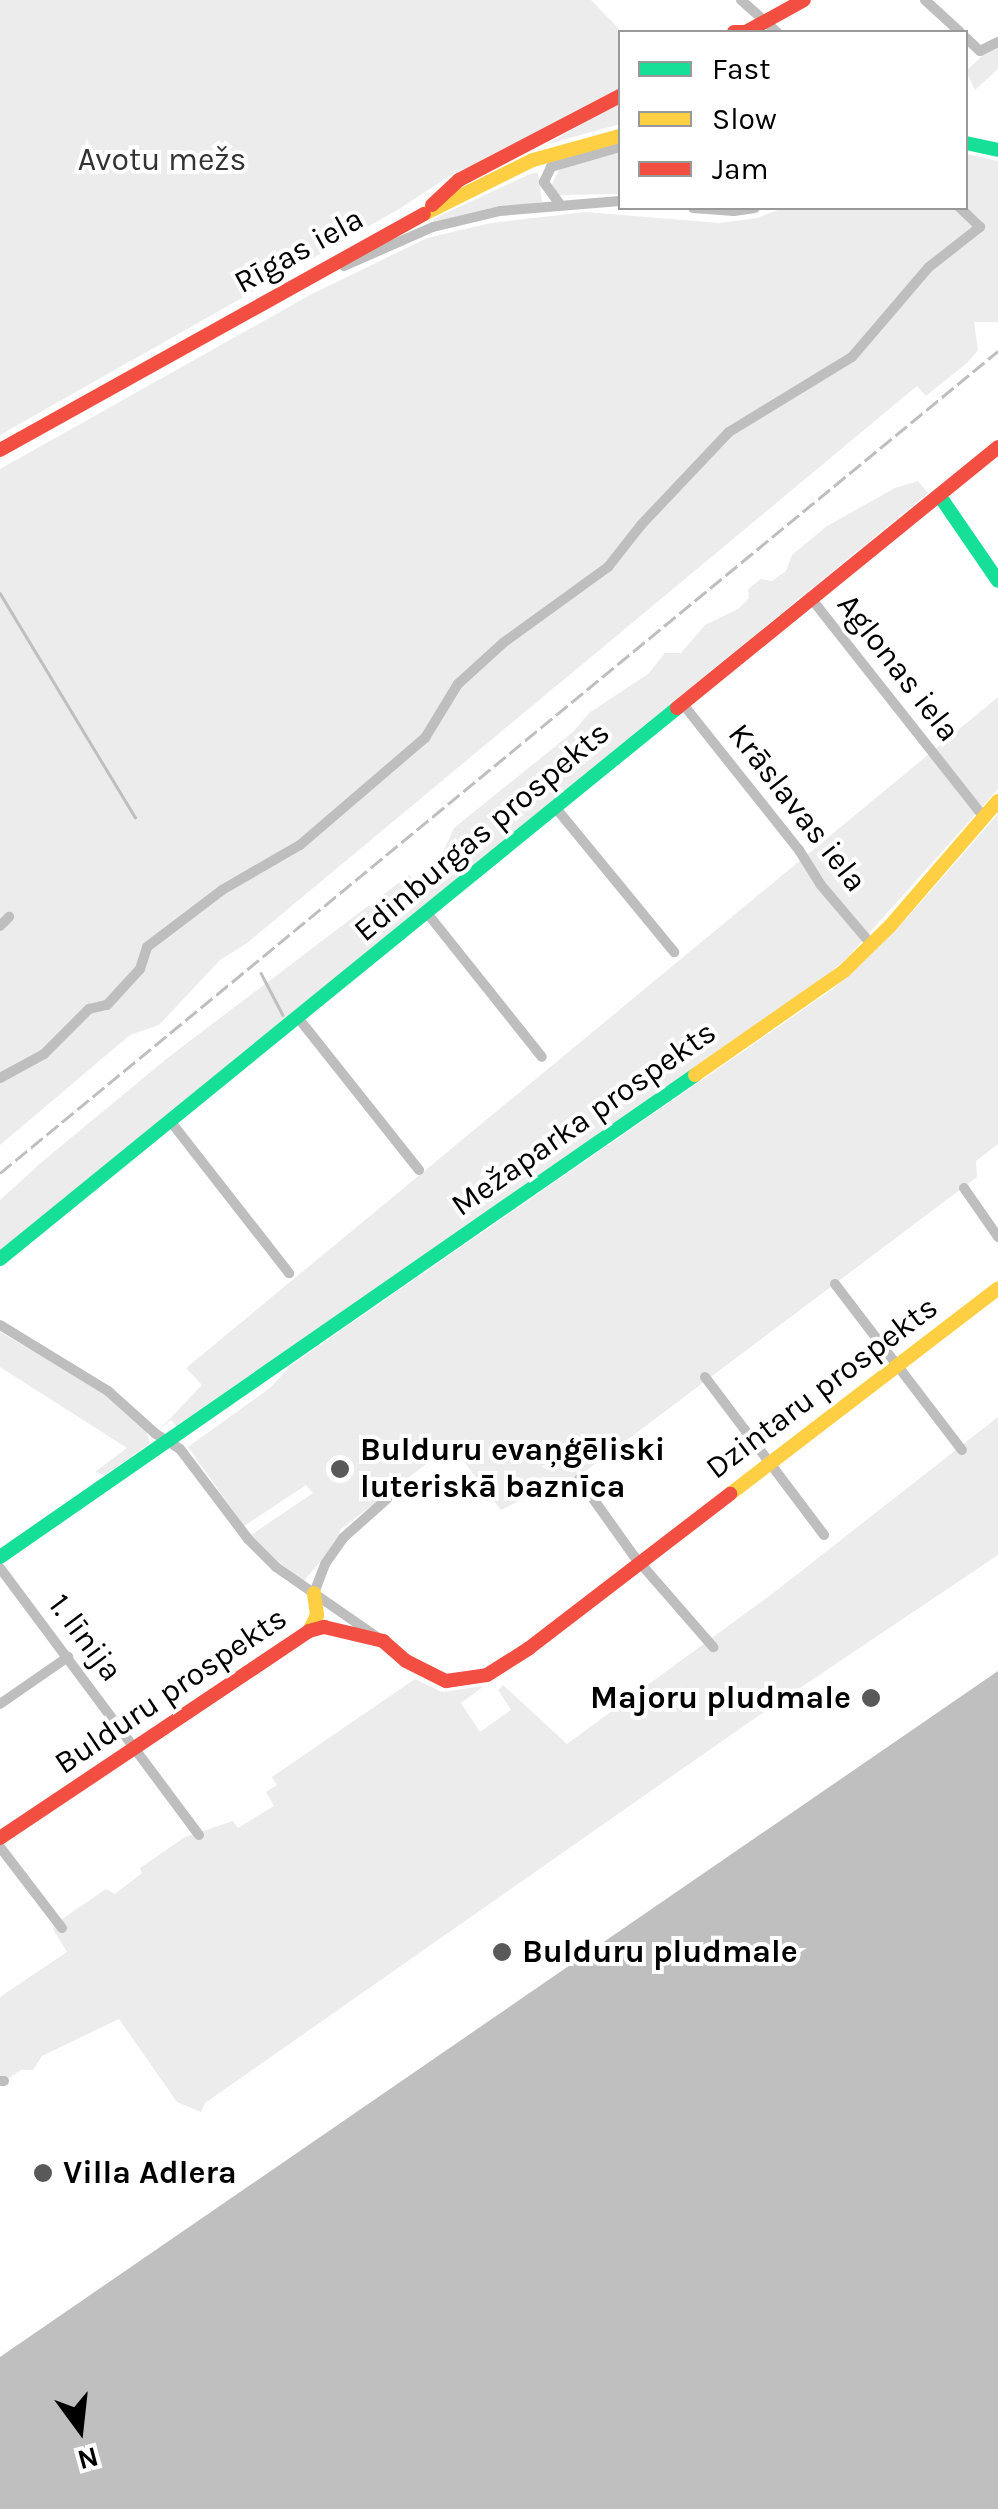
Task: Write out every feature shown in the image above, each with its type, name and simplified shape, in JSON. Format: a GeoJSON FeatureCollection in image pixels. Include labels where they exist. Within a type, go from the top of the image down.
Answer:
{"type":"FeatureCollection","features":[{"type":"Feature","properties":{"kind":"street"},"geometry":{"type":"LineString","coordinates":[[741,0],[772,27],[804,0]]}},
{"type":"Feature","properties":{"kind":"street"},"geometry":{"type":"LineString","coordinates":[[926,0],[958,30]]}},
{"type":"Feature","properties":{"kind":"street"},"geometry":{"type":"LineString","coordinates":[[968,40],[980,51],[998,42]]}},
{"type":"Feature","properties":{"kind":"street","name":"Rīgas iela"},"geometry":{"type":"LineString","coordinates":[[0,450],[425,212],[459,180],[618,97]]}},
{"type":"Feature","properties":{"kind":"street"},"geometry":{"type":"LineString","coordinates":[[425,212],[533,160],[618,137]]}},
{"type":"Feature","properties":{"kind":"street"},"geometry":{"type":"LineString","coordinates":[[968,143],[998,150]]}},
{"type":"Feature","properties":{"kind":"street"},"geometry":{"type":"LineString","coordinates":[[559,203],[544,182],[551,167],[618,148]]}},
{"type":"Feature","properties":{"kind":"street"},"geometry":{"type":"LineString","coordinates":[[319,272],[341,268],[433,226],[559,203],[618,201]]}},
{"type":"Feature","properties":{"kind":"street"},"geometry":{"type":"LineString","coordinates":[[714,210],[744,210]]}},
{"type":"Feature","properties":{"kind":"street"},"geometry":{"type":"LineString","coordinates":[[0,1078],[44,1054],[89,1009],[107,1005],[140,969],[147,947],[222,890],[300,845],[425,738],[458,684],[551,606],[608,567],[715,444],[782,396],[852,357],[929,267],[980,227],[962,210]]}},
{"type":"Feature","properties":{"kind":"street","name":"Edinburgas prospekts"},"geometry":{"type":"LineString","coordinates":[[0,1259],[998,447]]}},
{"type":"Feature","properties":{"kind":"street"},"geometry":{"type":"LineString","coordinates":[[940,495],[998,581]]}},
{"type":"Feature","properties":{"kind":"street","name":"Aglonas iela"},"geometry":{"type":"LineString","coordinates":[[810,597],[984,817]]}},
{"type":"Feature","properties":{"kind":"street","name":"Krāslavas iela"},"geometry":{"type":"LineString","coordinates":[[682,702],[776,820],[820,884],[872,945]]}},
{"type":"Feature","properties":{"kind":"street","name":"Mežaparka prospekts"},"geometry":{"type":"LineString","coordinates":[[0,1556],[814,992],[872,945],[998,801]]}},
{"type":"Feature","properties":{"kind":"street"},"geometry":{"type":"LineString","coordinates":[[555,806],[674,952]]}},
{"type":"Feature","properties":{"kind":"street"},"geometry":{"type":"LineString","coordinates":[[427,912],[542,1056]]}},
{"type":"Feature","properties":{"kind":"street"},"geometry":{"type":"LineString","coordinates":[[299,1019],[418,1170]]}},
{"type":"Feature","properties":{"kind":"street"},"geometry":{"type":"LineString","coordinates":[[171,1122],[289,1273]]}},
{"type":"Feature","properties":{"kind":"street"},"geometry":{"type":"LineString","coordinates":[[964,1188],[998,1237]]}},
{"type":"Feature","properties":{"kind":"street"},"geometry":{"type":"LineString","coordinates":[[835,1284],[962,1450]]}},
{"type":"Feature","properties":{"kind":"street","name":"Dzintaru prospekts"},"geometry":{"type":"LineString","coordinates":[[383,1641],[406,1661],[446,1681],[487,1676],[998,1288]]}},
{"type":"Feature","properties":{"kind":"street"},"geometry":{"type":"LineString","coordinates":[[0,1326],[108,1391],[180,1449],[248,1540],[276,1567],[383,1641]]}},
{"type":"Feature","properties":{"kind":"street"},"geometry":{"type":"LineString","coordinates":[[705,1377],[824,1535]]}},
{"type":"Feature","properties":{"kind":"street"},"geometry":{"type":"LineString","coordinates":[[579,1479],[641,1562],[713,1647]]}},
{"type":"Feature","properties":{"kind":"street"},"geometry":{"type":"LineString","coordinates":[[309,1630],[317,1615],[314,1593],[325,1564],[343,1538],[386,1499]]}},
{"type":"Feature","properties":{"kind":"street","name":"1. līnija"},"geometry":{"type":"LineString","coordinates":[[0,1568],[199,1836]]}},
{"type":"Feature","properties":{"kind":"street","name":"Bulduru prospekts"},"geometry":{"type":"LineString","coordinates":[[0,1838],[309,1630],[324,1627],[383,1641]]}},
{"type":"Feature","properties":{"kind":"street"},"geometry":{"type":"LineString","coordinates":[[0,1704],[68,1657]]}},
{"type":"Feature","properties":{"kind":"street"},"geometry":{"type":"LineString","coordinates":[[0,1848],[62,1928]]}},
{"type":"Feature","properties":{"kind":"green space","name":"Avotu mežs"},"geometry":{"type":"Polygon","coordinates":[[[0,0],[591,0],[620,30],[618,92],[518,148],[454,173],[399,209],[0,435],[0,0]]]}},
{"type":"Feature","properties":{"kind":"green space"},"geometry":{"type":"Polygon","coordinates":[[[998,41],[998,69],[975,90],[968,69],[998,41]]]}},
{"type":"Feature","properties":{"kind":"green space"},"geometry":{"type":"Polygon","coordinates":[[[618,103],[618,125],[547,144],[618,103]]]}},
{"type":"Feature","properties":{"kind":"green space"},"geometry":{"type":"Polygon","coordinates":[[[618,152],[618,194],[558,195],[550,188],[559,170],[618,152]]]}},
{"type":"Feature","properties":{"kind":"green space"},"geometry":{"type":"Polygon","coordinates":[[[968,154],[998,161],[998,322],[974,322],[978,350],[968,362],[926,396],[917,386],[247,943],[220,960],[159,1025],[130,1035],[0,1145],[0,469],[310,295],[427,238],[491,223],[585,212],[720,223],[757,218],[778,210],[968,210],[968,154]]]}},
{"type":"Feature","properties":{"kind":"green space"},"geometry":{"type":"Polygon","coordinates":[[[538,173],[542,202],[433,224],[433,219],[538,173]]]}},
{"type":"Feature","properties":{"kind":"green space"},"geometry":{"type":"Polygon","coordinates":[[[918,481],[928,493],[0,1253],[0,1200],[43,1161],[170,1056],[409,875],[417,882],[440,859],[454,828],[573,732],[589,713],[648,674],[665,653],[681,653],[705,625],[738,609],[749,598],[748,589],[761,579],[772,581],[786,571],[792,555],[827,526],[895,488],[918,481]]]}},
{"type":"Feature","properties":{"kind":"green space"},"geometry":{"type":"Polygon","coordinates":[[[998,697],[998,789],[846,959],[814,986],[176,1426],[171,1420],[159,1430],[202,1385],[186,1368],[998,697]]]}},
{"type":"Feature","properties":{"kind":"green space"},"geometry":{"type":"Polygon","coordinates":[[[998,814],[998,1144],[976,1161],[977,1177],[575,1479],[567,1477],[501,1510],[451,1445],[341,1529],[335,1544],[303,1582],[267,1552],[251,1535],[313,1493],[306,1485],[244,1526],[188,1447],[270,1388],[290,1366],[833,989],[907,918],[998,814]]]}},
{"type":"Feature","properties":{"kind":"green space"},"geometry":{"type":"Polygon","coordinates":[[[0,1332],[104,1392],[145,1427],[150,1443],[105,1475],[95,1472],[127,1448],[0,1367],[0,1332]]]}},
{"type":"Feature","properties":{"kind":"green space"},"geometry":{"type":"Polygon","coordinates":[[[998,1417],[998,1555],[745,1725],[205,2103],[201,2112],[177,2102],[119,2019],[42,2056],[33,2070],[21,2070],[0,2084],[0,1997],[67,1952],[53,1929],[62,1919],[106,1889],[115,1894],[142,1873],[140,1868],[185,1837],[233,1821],[238,1828],[274,1806],[266,1792],[277,1785],[272,1777],[415,1679],[442,1692],[484,1686],[461,1703],[480,1732],[511,1710],[498,1690],[503,1685],[567,1744],[772,1594],[998,1417]]]}},
{"type":"Feature","properties":{"kind":"shaded area"},"geometry":{"type":"Polygon","coordinates":[[[998,1671],[998,2509],[0,2509],[0,2357],[998,1671]]]}},
{"type":"Feature","properties":{"kind":"waterway"},"geometry":{"type":"LineString","coordinates":[[0,593],[135,817]]}},
{"type":"Feature","properties":{"kind":"waterway"},"geometry":{"type":"LineString","coordinates":[[261,973],[283,1015]]}},
{"type":"Feature","properties":{"kind":"railway"},"geometry":{"type":"LineString","coordinates":[[0,1173],[998,351]]}},
{"type":"Feature","properties":{"kind":"traffic: fast"},"geometry":{"type":"LineString","coordinates":[[968,143],[998,150]]}},
{"type":"Feature","properties":{"kind":"traffic: fast"},"geometry":{"type":"LineString","coordinates":[[939,495],[998,581]]}},
{"type":"Feature","properties":{"kind":"traffic: fast"},"geometry":{"type":"LineString","coordinates":[[0,1259],[677,708]]}},
{"type":"Feature","properties":{"kind":"traffic: fast"},"geometry":{"type":"LineString","coordinates":[[0,1557],[695,1075]]}},
{"type":"Feature","properties":{"kind":"traffic: slow"},"geometry":{"type":"LineString","coordinates":[[424,214],[533,160],[618,137]]}},
{"type":"Feature","properties":{"kind":"traffic: slow"},"geometry":{"type":"LineString","coordinates":[[695,1075],[844,971],[890,926],[998,801]]}},
{"type":"Feature","properties":{"kind":"traffic: slow"},"geometry":{"type":"LineString","coordinates":[[730,1494],[998,1288]]}},
{"type":"Feature","properties":{"kind":"traffic: slow"},"geometry":{"type":"LineString","coordinates":[[309,1631],[317,1615],[314,1593]]}},
{"type":"Feature","properties":{"kind":"traffic: jam"},"geometry":{"type":"LineString","coordinates":[[750,30],[804,0]]}},
{"type":"Feature","properties":{"kind":"traffic: jam"},"geometry":{"type":"LineString","coordinates":[[432,205],[459,180],[618,97]]}},
{"type":"Feature","properties":{"kind":"traffic: jam"},"geometry":{"type":"LineString","coordinates":[[0,450],[424,214]]}},
{"type":"Feature","properties":{"kind":"traffic: jam"},"geometry":{"type":"LineString","coordinates":[[677,708],[998,447]]}},
{"type":"Feature","properties":{"kind":"traffic: jam"},"geometry":{"type":"LineString","coordinates":[[0,1838],[309,1631],[324,1627],[383,1641],[406,1661],[446,1681],[487,1675],[528,1649],[730,1494]]}},
{"type":"Feature","properties":{"kind":"place","name":"Bulduru evaņģēliski luteriskā baznīca"},"geometry":{"type":"Point","coordinates":[340,1469]}},
{"type":"Feature","properties":{"kind":"place","name":"Majoru pludmale"},"geometry":{"type":"Point","coordinates":[871,1698]}},
{"type":"Feature","properties":{"kind":"place","name":"Bulduru pludmale"},"geometry":{"type":"Point","coordinates":[502,1952]}},
{"type":"Feature","properties":{"kind":"place","name":"Villa Adlera"},"geometry":{"type":"Point","coordinates":[43,2173]}}]}
